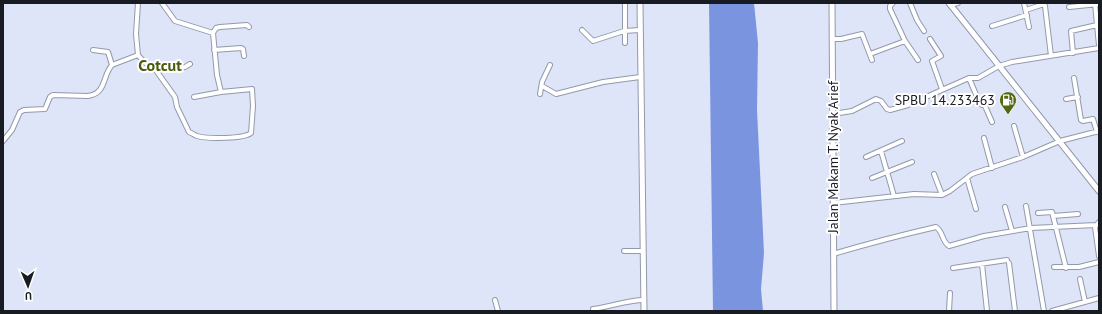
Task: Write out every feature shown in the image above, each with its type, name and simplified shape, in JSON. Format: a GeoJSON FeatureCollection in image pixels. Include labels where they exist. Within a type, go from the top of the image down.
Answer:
{"type":"FeatureCollection","features":[{"type":"Feature","properties":{"kind":"street"},"geometry":{"type":"LineString","coordinates":[[138,3],[136,34],[138,55],[144,62],[155,69],[175,97],[176,107],[188,132],[201,137],[234,137],[250,134],[252,130],[253,118],[252,89],[221,92],[194,97]]}},
{"type":"Feature","properties":{"kind":"street"},"geometry":{"type":"LineString","coordinates":[[162,3],[175,21],[213,33]]}},
{"type":"Feature","properties":{"kind":"street"},"geometry":{"type":"LineString","coordinates":[[625,3],[625,43]]}},
{"type":"Feature","properties":{"kind":"street"},"geometry":{"type":"LineString","coordinates":[[640,3],[638,30],[643,251],[642,300],[644,311]]}},
{"type":"Feature","properties":{"kind":"street","name":"Jalan Makam T. Nyak Arief"},"geometry":{"type":"LineString","coordinates":[[832,3],[834,311]]}},
{"type":"Feature","properties":{"kind":"street"},"geometry":{"type":"LineString","coordinates":[[893,3],[890,6],[890,9],[905,41],[918,60]]}},
{"type":"Feature","properties":{"kind":"street"},"geometry":{"type":"LineString","coordinates":[[910,3],[917,20],[924,31]]}},
{"type":"Feature","properties":{"kind":"street"},"geometry":{"type":"LineString","coordinates":[[949,4],[958,3]]}},
{"type":"Feature","properties":{"kind":"street"},"geometry":{"type":"LineString","coordinates":[[1024,3],[1030,27]]}},
{"type":"Feature","properties":{"kind":"street"},"geometry":{"type":"LineString","coordinates":[[949,4],[1099,191]]}},
{"type":"Feature","properties":{"kind":"street"},"geometry":{"type":"LineString","coordinates":[[992,26],[1044,4],[1051,56]]}},
{"type":"Feature","properties":{"kind":"street"},"geometry":{"type":"LineString","coordinates":[[1069,7],[1096,4],[1099,45]]}},
{"type":"Feature","properties":{"kind":"street"},"geometry":{"type":"LineString","coordinates":[[221,92],[214,50],[213,33],[216,28],[220,27],[247,25],[249,27]]}},
{"type":"Feature","properties":{"kind":"street"},"geometry":{"type":"LineString","coordinates":[[1073,53],[1071,30],[1097,25]]}},
{"type":"Feature","properties":{"kind":"street"},"geometry":{"type":"LineString","coordinates":[[582,30],[593,41],[625,31],[638,30]]}},
{"type":"Feature","properties":{"kind":"street"},"geometry":{"type":"LineString","coordinates":[[832,40],[862,34],[872,60]]}},
{"type":"Feature","properties":{"kind":"street"},"geometry":{"type":"LineString","coordinates":[[930,39],[941,56],[932,61],[942,89]]}},
{"type":"Feature","properties":{"kind":"street"},"geometry":{"type":"LineString","coordinates":[[870,54],[905,41]]}},
{"type":"Feature","properties":{"kind":"street"},"geometry":{"type":"LineString","coordinates":[[214,50],[242,48],[244,56]]}},
{"type":"Feature","properties":{"kind":"street"},"geometry":{"type":"LineString","coordinates":[[833,114],[852,111],[876,99],[890,110],[908,105],[969,78],[978,78],[999,66],[1012,62],[1099,48]]}},
{"type":"Feature","properties":{"kind":"street"},"geometry":{"type":"LineString","coordinates":[[3,141],[12,130],[18,114],[21,111],[45,109],[50,97],[53,95],[88,96],[94,94],[103,87],[112,65],[108,52],[93,50]]}},
{"type":"Feature","properties":{"kind":"street"},"geometry":{"type":"LineString","coordinates":[[112,65],[138,55]]}},
{"type":"Feature","properties":{"kind":"street"},"geometry":{"type":"LineString","coordinates":[[155,69],[185,67],[190,64]]}},
{"type":"Feature","properties":{"kind":"street"},"geometry":{"type":"LineString","coordinates":[[540,94],[542,82],[550,65]]}},
{"type":"Feature","properties":{"kind":"street"},"geometry":{"type":"LineString","coordinates":[[542,86],[556,94],[603,82],[640,77]]}},
{"type":"Feature","properties":{"kind":"street"},"geometry":{"type":"LineString","coordinates":[[969,78],[980,104],[985,106],[992,122]]}},
{"type":"Feature","properties":{"kind":"street"},"geometry":{"type":"LineString","coordinates":[[833,203],[914,194],[942,195],[967,178],[1060,141],[1098,132],[1093,119],[1081,120],[1074,78]]}},
{"type":"Feature","properties":{"kind":"street"},"geometry":{"type":"LineString","coordinates":[[1066,99],[1078,97]]}},
{"type":"Feature","properties":{"kind":"street"},"geometry":{"type":"LineString","coordinates":[[1014,126],[1023,156]]}},
{"type":"Feature","properties":{"kind":"street"},"geometry":{"type":"LineString","coordinates":[[984,138],[992,168]]}},
{"type":"Feature","properties":{"kind":"street"},"geometry":{"type":"LineString","coordinates":[[866,157],[902,141]]}},
{"type":"Feature","properties":{"kind":"street"},"geometry":{"type":"LineString","coordinates":[[881,151],[889,173],[894,196]]}},
{"type":"Feature","properties":{"kind":"street"},"geometry":{"type":"LineString","coordinates":[[872,178],[889,173],[912,162]]}},
{"type":"Feature","properties":{"kind":"street"},"geometry":{"type":"LineString","coordinates":[[934,174],[942,195]]}},
{"type":"Feature","properties":{"kind":"street"},"geometry":{"type":"LineString","coordinates":[[967,178],[976,209]]}},
{"type":"Feature","properties":{"kind":"street"},"geometry":{"type":"LineString","coordinates":[[1026,206],[1031,228],[1044,311]]}},
{"type":"Feature","properties":{"kind":"street"},"geometry":{"type":"LineString","coordinates":[[1005,207],[1012,231]]}},
{"type":"Feature","properties":{"kind":"street"},"geometry":{"type":"LineString","coordinates":[[1038,213],[1052,212],[1066,268]]}},
{"type":"Feature","properties":{"kind":"street"},"geometry":{"type":"LineString","coordinates":[[1052,216],[1078,214]]}},
{"type":"Feature","properties":{"kind":"street"},"geometry":{"type":"LineString","coordinates":[[833,254],[902,234],[936,227],[940,230],[945,243],[949,246],[984,236],[1031,228],[1097,224],[1099,256]]}},
{"type":"Feature","properties":{"kind":"street"},"geometry":{"type":"LineString","coordinates":[[624,251],[643,251]]}},
{"type":"Feature","properties":{"kind":"street"},"geometry":{"type":"LineString","coordinates":[[953,268],[1008,261],[1015,311]]}},
{"type":"Feature","properties":{"kind":"street"},"geometry":{"type":"LineString","coordinates":[[1054,267],[1079,267],[1099,262]]}},
{"type":"Feature","properties":{"kind":"street"},"geometry":{"type":"LineString","coordinates":[[982,264],[987,311]]}},
{"type":"Feature","properties":{"kind":"street"},"geometry":{"type":"LineString","coordinates":[[1080,279],[1085,302]]}},
{"type":"Feature","properties":{"kind":"street"},"geometry":{"type":"LineString","coordinates":[[949,311],[950,293]]}},
{"type":"Feature","properties":{"kind":"street"},"geometry":{"type":"LineString","coordinates":[[1052,311],[1099,298]]}},
{"type":"Feature","properties":{"kind":"street"},"geometry":{"type":"LineString","coordinates":[[496,300],[498,311]]}},
{"type":"Feature","properties":{"kind":"street"},"geometry":{"type":"LineString","coordinates":[[593,309],[620,305],[630,300],[642,300]]}},
{"type":"Feature","properties":{"kind":"water"},"geometry":{"type":"Polygon","coordinates":[[[709,3],[754,3],[758,43],[757,110],[764,253],[761,289],[763,311],[713,311],[709,3]]]}},
{"type":"Feature","properties":{"kind":"place","name":"SPBU 14.233463"},"geometry":{"type":"Point","coordinates":[1008,115]}},
{"type":"Feature","properties":{"kind":"district","name":"Cotcut"},"geometry":{"type":"Point","coordinates":[160,65]}}]}
